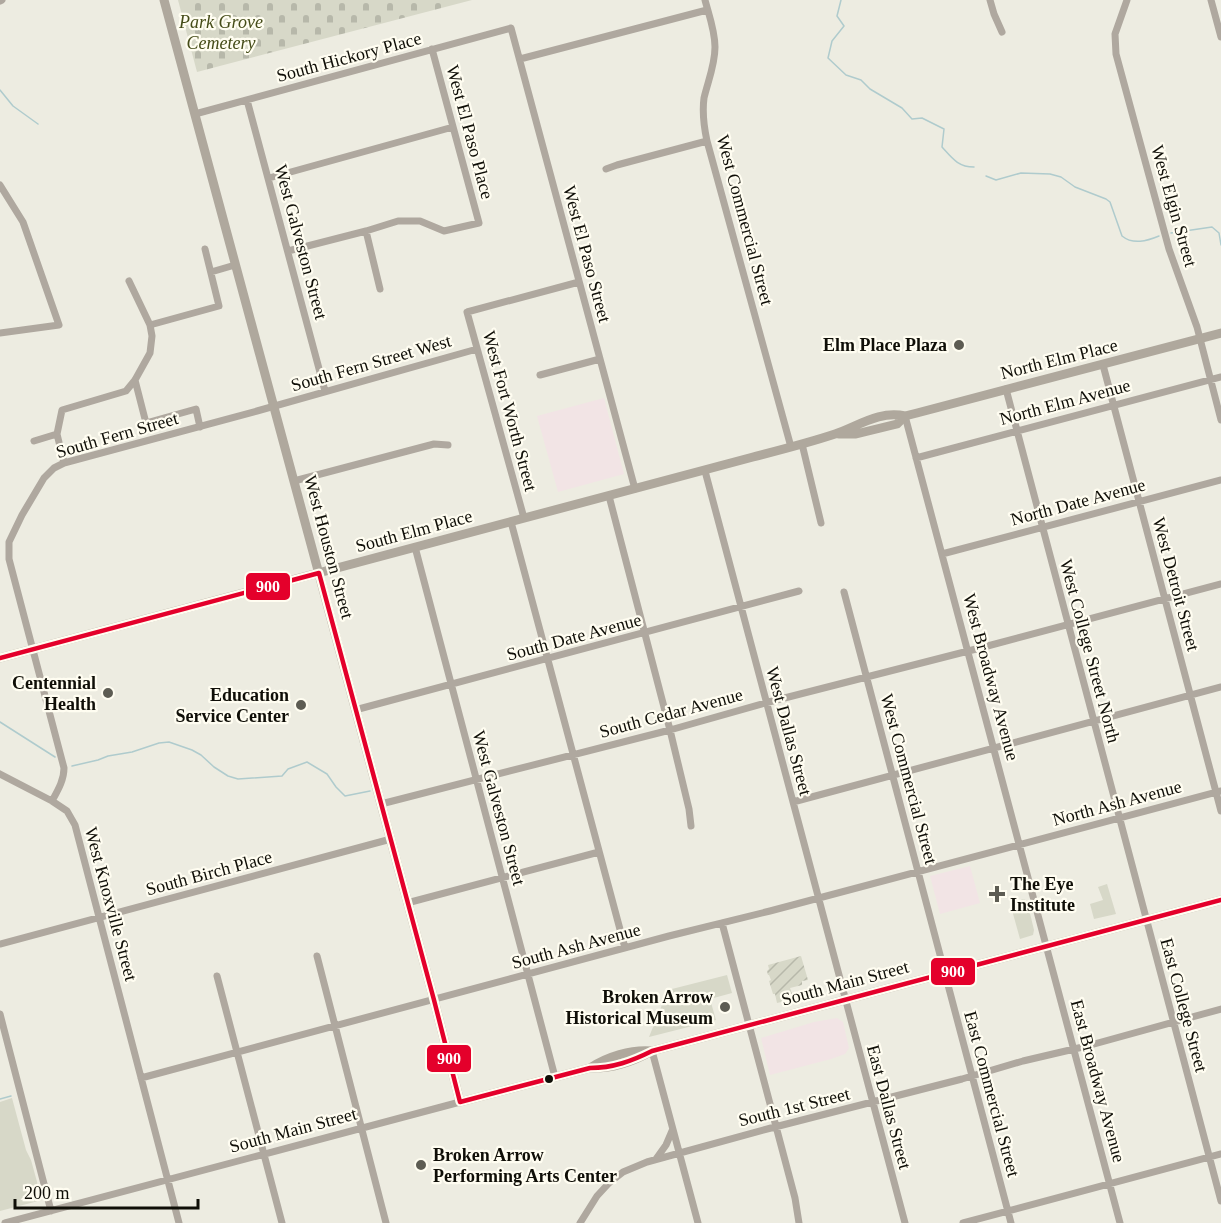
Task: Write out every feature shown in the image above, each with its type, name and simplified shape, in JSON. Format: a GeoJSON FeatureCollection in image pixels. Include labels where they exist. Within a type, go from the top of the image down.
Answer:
{"type":"FeatureCollection","features":[{"type":"Feature","properties":{"kind":"main road","name":"West Houston Street"},"geometry":{"type":"LineString","coordinates":[[164,0],[460,1102]]}},
{"type":"Feature","properties":{"kind":"main road","name":"North Elm Place"},"geometry":{"type":"LineString","coordinates":[[905,416],[1221,333]]}},
{"type":"Feature","properties":{"kind":"main road","name":"South Elm Place"},"geometry":{"type":"LineString","coordinates":[[0,658],[705,471],[836,434],[859,423],[882,416],[894,413],[905,416]]}},
{"type":"Feature","properties":{"kind":"main road","name":"South Main Street"},"geometry":{"type":"LineString","coordinates":[[460,1102],[590,1068],[604,1068],[635,1060],[652,1051],[1221,900]]}},
{"type":"Feature","properties":{"kind":"street","name":"West Commercial Street"},"geometry":{"type":"LineString","coordinates":[[705,0],[714,32],[715,46],[704,98],[703,113],[707,141],[790,447]]}},
{"type":"Feature","properties":{"kind":"street"},"geometry":{"type":"LineString","coordinates":[[990,0],[1002,32]]}},
{"type":"Feature","properties":{"kind":"street","name":"West Elgin Street"},"geometry":{"type":"LineString","coordinates":[[1127,0],[1115,34],[1116,54],[1174,268],[1190,304],[1201,339],[1221,420]]}},
{"type":"Feature","properties":{"kind":"street"},"geometry":{"type":"LineString","coordinates":[[1211,0],[1221,37]]}},
{"type":"Feature","properties":{"kind":"street"},"geometry":{"type":"LineString","coordinates":[[520,60],[707,10]]}},
{"type":"Feature","properties":{"kind":"street","name":"South Hickory Place"},"geometry":{"type":"LineString","coordinates":[[195,114],[511,28]]}},
{"type":"Feature","properties":{"kind":"street","name":"West El Paso Street"},"geometry":{"type":"LineString","coordinates":[[511,28],[635,489]]}},
{"type":"Feature","properties":{"kind":"street","name":"West El Paso Place"},"geometry":{"type":"LineString","coordinates":[[366,231],[398,221],[420,221],[444,231],[479,223],[432,49]]}},
{"type":"Feature","properties":{"kind":"street","name":"West Galveston Street"},"geometry":{"type":"LineString","coordinates":[[247,100],[325,391]]}},
{"type":"Feature","properties":{"kind":"street"},"geometry":{"type":"LineString","coordinates":[[269,178],[453,127]]}},
{"type":"Feature","properties":{"kind":"street"},"geometry":{"type":"LineString","coordinates":[[606,169],[707,141]]}},
{"type":"Feature","properties":{"kind":"street"},"geometry":{"type":"LineString","coordinates":[[0,185],[23,222],[59,325],[0,333]]}},
{"type":"Feature","properties":{"kind":"street"},"geometry":{"type":"LineString","coordinates":[[288,251],[366,231],[380,289]]}},
{"type":"Feature","properties":{"kind":"street"},"geometry":{"type":"LineString","coordinates":[[150,325],[219,306],[205,249]]}},
{"type":"Feature","properties":{"kind":"street"},"geometry":{"type":"LineString","coordinates":[[211,272],[235,265]]}},
{"type":"Feature","properties":{"kind":"street"},"geometry":{"type":"LineString","coordinates":[[64,463],[57,434],[62,410],[126,392],[150,353],[152,345],[150,325],[129,281]]}},
{"type":"Feature","properties":{"kind":"street","name":"West Fort Worth Street"},"geometry":{"type":"LineString","coordinates":[[524,519],[467,312],[579,282]]}},
{"type":"Feature","properties":{"kind":"street","name":"South Fern Street West"},"geometry":{"type":"LineString","coordinates":[[273,406],[477,349]]}},
{"type":"Feature","properties":{"kind":"street"},"geometry":{"type":"LineString","coordinates":[[540,375],[600,359]]}},
{"type":"Feature","properties":{"kind":"street","name":"West Detroit Street"},"geometry":{"type":"LineString","coordinates":[[1103,365],[1190,695],[1219,791],[1221,811]]}},
{"type":"Feature","properties":{"kind":"street","name":"North Elm Avenue"},"geometry":{"type":"LineString","coordinates":[[916,458],[1221,377]]}},
{"type":"Feature","properties":{"kind":"street"},"geometry":{"type":"LineString","coordinates":[[135,380],[146,423],[196,409],[200,427]]}},
{"type":"Feature","properties":{"kind":"street","name":"West College Street North"},"geometry":{"type":"LineString","coordinates":[[1006,389],[1146,920]]}},
{"type":"Feature","properties":{"kind":"street","name":"South Fern Street"},"geometry":{"type":"LineString","coordinates":[[34,649],[9,559],[9,542],[44,478],[54,468],[64,463],[273,406]]}},
{"type":"Feature","properties":{"kind":"street","name":"West Broadway Avenue"},"geometry":{"type":"LineString","coordinates":[[905,416],[1047,946]]}},
{"type":"Feature","properties":{"kind":"street"},"geometry":{"type":"LineString","coordinates":[[34,441],[57,434]]}},
{"type":"Feature","properties":{"kind":"street"},"geometry":{"type":"LineString","coordinates":[[294,482],[434,444],[448,446]]}},
{"type":"Feature","properties":{"kind":"street"},"geometry":{"type":"LineString","coordinates":[[802,444],[821,523]]}},
{"type":"Feature","properties":{"kind":"street","name":"West Dallas Street"},"geometry":{"type":"LineString","coordinates":[[705,471],[845,999]]}},
{"type":"Feature","properties":{"kind":"street","name":"North Date Avenue"},"geometry":{"type":"LineString","coordinates":[[942,554],[1221,480]]}},
{"type":"Feature","properties":{"kind":"street"},"geometry":{"type":"LineString","coordinates":[[609,496],[670,730],[692,826]]}},
{"type":"Feature","properties":{"kind":"street"},"geometry":{"type":"LineString","coordinates":[[511,522],[625,948]]}},
{"type":"Feature","properties":{"kind":"street","name":"West Galveston Street"},"geometry":{"type":"LineString","coordinates":[[415,547],[555,1077]]}},
{"type":"Feature","properties":{"kind":"street","name":"South Cedar Avenue"},"geometry":{"type":"LineString","coordinates":[[381,804],[1221,584]]}},
{"type":"Feature","properties":{"kind":"street","name":"South Date Avenue"},"geometry":{"type":"LineString","coordinates":[[355,710],[800,591]]}},
{"type":"Feature","properties":{"kind":"street","name":"West Commercial Street"},"geometry":{"type":"LineString","coordinates":[[844,592],[945,973]]}},
{"type":"Feature","properties":{"kind":"street"},"geometry":{"type":"LineString","coordinates":[[0,774],[52,801],[64,776],[64,768],[34,649]]}},
{"type":"Feature","properties":{"kind":"street"},"geometry":{"type":"LineString","coordinates":[[793,802],[1221,687]]}},
{"type":"Feature","properties":{"kind":"street","name":"North Ash Avenue"},"geometry":{"type":"LineString","coordinates":[[1020,844],[1219,791]]}},
{"type":"Feature","properties":{"kind":"street","name":"West Knoxville Street"},"geometry":{"type":"LineString","coordinates":[[52,801],[63,808],[73,820],[179,1223]]}},
{"type":"Feature","properties":{"kind":"street","name":"South Birch Place"},"geometry":{"type":"LineString","coordinates":[[0,944],[390,839]]}},
{"type":"Feature","properties":{"kind":"street","name":"South Ash Avenue"},"geometry":{"type":"LineString","coordinates":[[141,1078],[1020,844]]}},
{"type":"Feature","properties":{"kind":"street"},"geometry":{"type":"LineString","coordinates":[[407,903],[599,852]]}},
{"type":"Feature","properties":{"kind":"street","name":"East College Street"},"geometry":{"type":"LineString","coordinates":[[1146,920],[1221,1201]]}},
{"type":"Feature","properties":{"kind":"street"},"geometry":{"type":"LineString","coordinates":[[722,923],[795,1198],[799,1223]]}},
{"type":"Feature","properties":{"kind":"street","name":"East Broadway Avenue"},"geometry":{"type":"LineString","coordinates":[[1047,946],[1120,1223]]}},
{"type":"Feature","properties":{"kind":"street"},"geometry":{"type":"LineString","coordinates":[[317,956],[386,1223]]}},
{"type":"Feature","properties":{"kind":"street","name":"East Commercial Street"},"geometry":{"type":"LineString","coordinates":[[945,973],[1011,1223]]}},
{"type":"Feature","properties":{"kind":"street"},"geometry":{"type":"LineString","coordinates":[[217,976],[282,1223]]}},
{"type":"Feature","properties":{"kind":"street","name":"East Dallas Street"},"geometry":{"type":"LineString","coordinates":[[845,999],[905,1223]]}},
{"type":"Feature","properties":{"kind":"street","name":"South 1st Street"},"geometry":{"type":"LineString","coordinates":[[580,1223],[597,1196],[616,1177],[630,1168],[1221,1009]]}},
{"type":"Feature","properties":{"kind":"street"},"geometry":{"type":"LineString","coordinates":[[0,1014],[51,1211]]}},
{"type":"Feature","properties":{"kind":"street"},"geometry":{"type":"LineString","coordinates":[[652,1051],[698,1223]]}},
{"type":"Feature","properties":{"kind":"street","name":"South Main Street"},"geometry":{"type":"LineString","coordinates":[[5,1223],[460,1102]]}},
{"type":"Feature","properties":{"kind":"street"},"geometry":{"type":"LineString","coordinates":[[656,1160],[670,1139],[672,1128]]}},
{"type":"Feature","properties":{"kind":"street"},"geometry":{"type":"LineString","coordinates":[[963,1223],[1221,1154]]}},
{"type":"Feature","properties":{"kind":"shaded area"},"geometry":{"type":"Polygon","coordinates":[[[604,398],[624,474],[558,492],[537,416],[604,398]]]}},
{"type":"Feature","properties":{"kind":"shaded area"},"geometry":{"type":"Polygon","coordinates":[[[970,866],[980,903],[940,914],[930,876],[970,866]]]}},
{"type":"Feature","properties":{"kind":"shaded area"},"geometry":{"type":"Polygon","coordinates":[[[837,1018],[843,1022],[849,1048],[845,1054],[770,1075],[761,1038],[814,1022],[837,1018]]]}},
{"type":"Feature","properties":{"kind":"green space","name":"Park Grove Cemetery"},"geometry":{"type":"Polygon","coordinates":[[[178,0],[472,0],[197,72],[178,0]]]}},
{"type":"Feature","properties":{"kind":"green space"},"geometry":{"type":"Polygon","coordinates":[[[1107,884],[1116,914],[1094,919],[1090,904],[1103,900],[1098,887],[1107,884]]]}},
{"type":"Feature","properties":{"kind":"green space"},"geometry":{"type":"Polygon","coordinates":[[[1024,899],[1027,901],[1034,930],[1033,935],[1020,939],[1010,903],[1024,899]]]}},
{"type":"Feature","properties":{"kind":"green space"},"geometry":{"type":"Polygon","coordinates":[[[801,956],[808,980],[802,981],[802,985],[790,988],[794,999],[777,1003],[769,981],[771,980],[767,971],[768,965],[801,956]]]}},
{"type":"Feature","properties":{"kind":"green space"},"geometry":{"type":"Polygon","coordinates":[[[727,975],[732,993],[710,999],[716,1020],[649,1037],[668,990],[727,975]]]}},
{"type":"Feature","properties":{"kind":"green space"},"geometry":{"type":"Polygon","coordinates":[[[12,1098],[42,1200],[0,1211],[0,1102],[12,1098]]]}},
{"type":"Feature","properties":{"kind":"waterway"},"geometry":{"type":"LineString","coordinates":[[841,0],[837,16],[844,26],[832,41],[828,58],[846,75],[861,80],[870,89],[902,108],[912,119],[922,118],[944,129],[942,147],[959,164],[974,167]]}},
{"type":"Feature","properties":{"kind":"waterway"},"geometry":{"type":"LineString","coordinates":[[0,90],[13,106],[38,124]]}},
{"type":"Feature","properties":{"kind":"waterway"},"geometry":{"type":"LineString","coordinates":[[986,176],[996,180],[1021,173],[1050,174],[1061,177],[1075,187],[1110,202],[1122,236],[1126,239],[1140,241],[1159,236]]}},
{"type":"Feature","properties":{"kind":"waterway"},"geometry":{"type":"LineString","coordinates":[[1171,233],[1212,227],[1219,233],[1221,245]]}},
{"type":"Feature","properties":{"kind":"waterway"},"geometry":{"type":"LineString","coordinates":[[0,722],[55,757]]}},
{"type":"Feature","properties":{"kind":"waterway"},"geometry":{"type":"LineString","coordinates":[[72,766],[169,742],[192,750],[228,776],[238,779],[282,776],[288,769],[307,762],[327,774],[345,796],[370,791]]}},
{"type":"Feature","properties":{"kind":"waterway"},"geometry":{"type":"LineString","coordinates":[[0,1099],[11,1096]]}},
{"type":"Feature","properties":{"kind":"transit line","name":"900"},"geometry":{"type":"LineString","coordinates":[[0,658],[319,573],[460,1102],[590,1068],[607,1067],[652,1051],[1221,900]]}},
{"type":"Feature","properties":{"kind":"place","name":"Elm Place Plaza"},"geometry":{"type":"Point","coordinates":[959,345]}},
{"type":"Feature","properties":{"kind":"place","name":"Centennial Health"},"geometry":{"type":"Point","coordinates":[108,693]}},
{"type":"Feature","properties":{"kind":"place","name":"Education Service Center"},"geometry":{"type":"Point","coordinates":[301,705]}},
{"type":"Feature","properties":{"kind":"place","name":"The Eye Institute"},"geometry":{"type":"Point","coordinates":[997,894]}},
{"type":"Feature","properties":{"kind":"place","name":"Broken Arrow Historical Museum"},"geometry":{"type":"Point","coordinates":[725,1007]}},
{"type":"Feature","properties":{"kind":"place","name":"Broken Arrow Performing Arts Center"},"geometry":{"type":"Point","coordinates":[421,1165]}}]}
